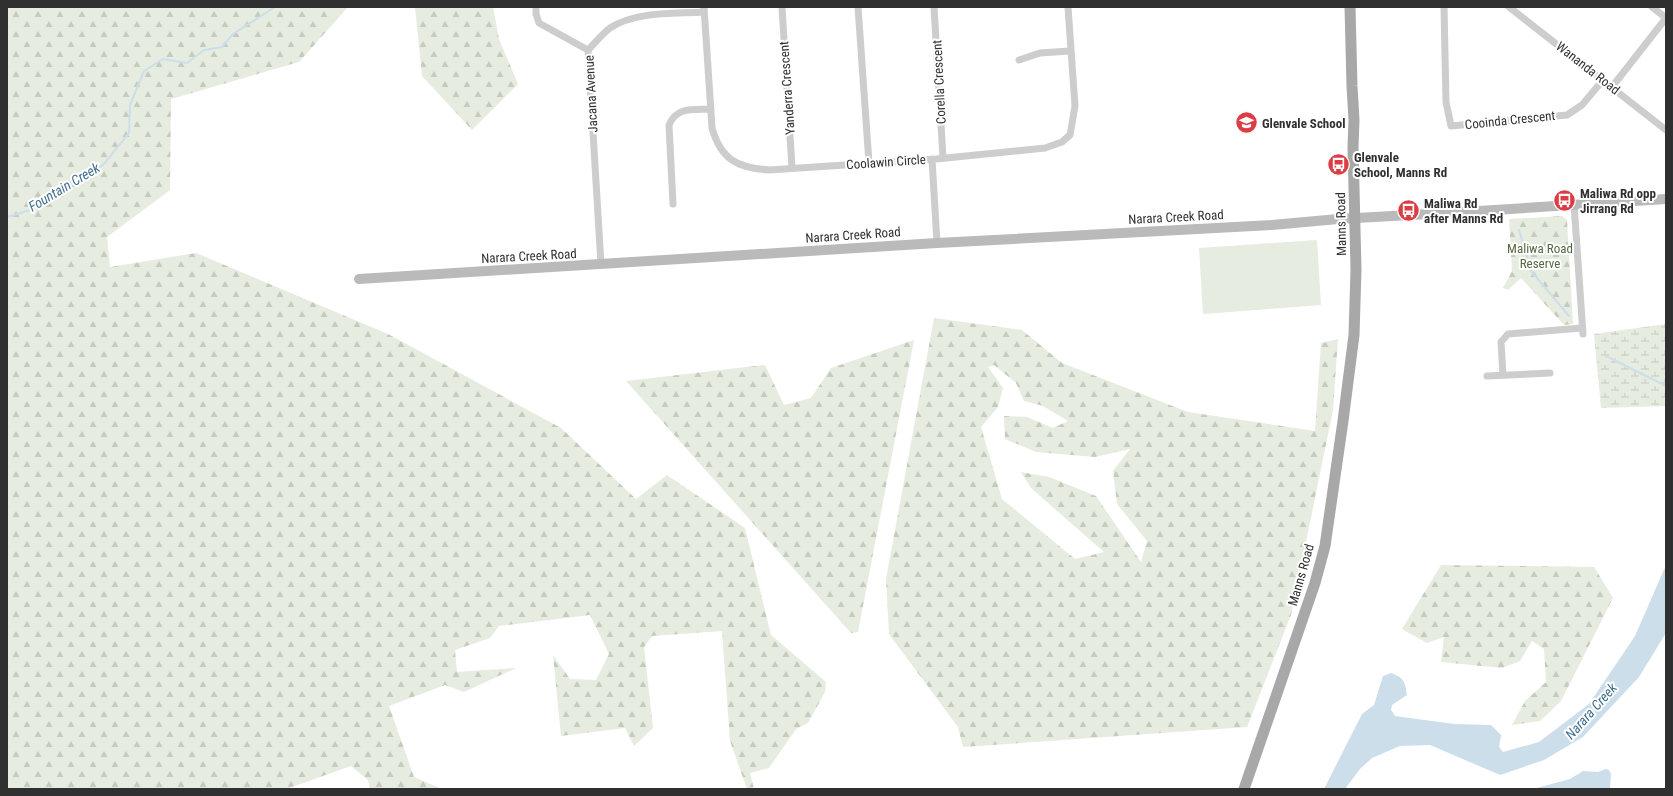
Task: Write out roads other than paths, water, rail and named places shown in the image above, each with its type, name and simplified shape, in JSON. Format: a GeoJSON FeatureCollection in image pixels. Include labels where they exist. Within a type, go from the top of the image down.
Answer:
{"type":"FeatureCollection","features":[{"type":"Feature","properties":{"kind":"main road","name":"Manns Road"},"geometry":{"type":"LineString","coordinates":[[1244,789],[1315,583],[1325,546],[1350,361],[1348,335],[1352,218],[1346,150],[1352,86],[1350,7]]}},
{"type":"Feature","properties":{"kind":"street"},"geometry":{"type":"LineString","coordinates":[[536,7],[536,14],[539,23],[588,50]]}},
{"type":"Feature","properties":{"kind":"street","name":"Yanderra Crescent"},"geometry":{"type":"LineString","coordinates":[[782,7],[792,168]]}},
{"type":"Feature","properties":{"kind":"street"},"geometry":{"type":"LineString","coordinates":[[858,7],[869,164]]}},
{"type":"Feature","properties":{"kind":"street","name":"Corella Crescent"},"geometry":{"type":"LineString","coordinates":[[934,7],[943,158]]}},
{"type":"Feature","properties":{"kind":"street","name":"Coolawin Circle"},"geometry":{"type":"LineString","coordinates":[[704,10],[712,128],[715,138],[725,155],[733,162],[756,170],[769,170],[943,158],[1045,148],[1062,142],[1070,135],[1074,122],[1075,106],[1068,7]]}},
{"type":"Feature","properties":{"kind":"street","name":"Cooinda Crescent"},"geometry":{"type":"LineString","coordinates":[[1444,7],[1446,102],[1451,126],[1567,115],[1582,105],[1603,80]]}},
{"type":"Feature","properties":{"kind":"street","name":"Wananda Road"},"geometry":{"type":"LineString","coordinates":[[1509,7],[1666,130]]}},
{"type":"Feature","properties":{"kind":"street"},"geometry":{"type":"LineString","coordinates":[[1612,87],[1666,18],[1652,7]]}},
{"type":"Feature","properties":{"kind":"street","name":"Jacana Avenue"},"geometry":{"type":"LineString","coordinates":[[601,264],[588,50],[609,29],[626,20],[654,15],[704,10]]}},
{"type":"Feature","properties":{"kind":"street"},"geometry":{"type":"LineString","coordinates":[[1019,60],[1040,53],[1070,51]]}},
{"type":"Feature","properties":{"kind":"street"},"geometry":{"type":"LineString","coordinates":[[673,204],[669,125],[672,118],[678,112],[711,108]]}},
{"type":"Feature","properties":{"kind":"street"},"geometry":{"type":"LineString","coordinates":[[932,159],[937,243]]}},
{"type":"Feature","properties":{"kind":"street","name":"Narara Creek Road"},"geometry":{"type":"LineString","coordinates":[[358,278],[937,243],[1272,225],[1352,218],[1666,199]]}},
{"type":"Feature","properties":{"kind":"street"},"geometry":{"type":"LineString","coordinates":[[1503,375],[1501,342],[1508,334],[1583,331],[1574,204]]}},
{"type":"Feature","properties":{"kind":"street"},"geometry":{"type":"LineString","coordinates":[[1487,376],[1550,373]]}},
{"type":"Feature","properties":{"kind":"water","name":"Narara Creek"},"geometry":{"type":"Polygon","coordinates":[[[1666,565],[1666,633],[1639,677],[1583,737],[1544,760],[1500,775],[1430,745],[1400,746],[1372,758],[1360,769],[1345,789],[1324,789],[1362,714],[1374,705],[1383,676],[1391,673],[1401,678],[1407,695],[1392,705],[1391,710],[1395,716],[1454,724],[1491,725],[1501,735],[1499,747],[1503,752],[1539,742],[1589,704],[1635,636],[1666,565]]]}},
{"type":"Feature","properties":{"kind":"water"},"geometry":{"type":"Polygon","coordinates":[[[1606,769],[1609,770],[1611,774],[1610,789],[1533,789],[1570,779],[1583,771],[1598,772],[1606,769]]]}},
{"type":"Feature","properties":{"kind":"waterway","name":"Fountain Creek"},"geometry":{"type":"LineString","coordinates":[[7,217],[30,210],[103,165],[129,133],[130,105],[144,71],[163,59],[187,63],[204,50],[222,47],[233,34],[275,7]]}},
{"type":"Feature","properties":{"kind":"waterway"},"geometry":{"type":"LineString","coordinates":[[1519,230],[1531,271],[1569,316]]}},
{"type":"Feature","properties":{"kind":"waterway"},"geometry":{"type":"LineString","coordinates":[[1606,356],[1666,386]]}},
{"type":"Feature","properties":{"kind":"place","name":"Glenvale School"},"geometry":{"type":"Point","coordinates":[1246,123]}},
{"type":"Feature","properties":{"kind":"place","name":"Glenvale School, Manns Rd"},"geometry":{"type":"Point","coordinates":[1339,164]}},
{"type":"Feature","properties":{"kind":"place","name":"Maliwa Rd opp Jirrang Rd"},"geometry":{"type":"Point","coordinates":[1565,200]}},
{"type":"Feature","properties":{"kind":"place","name":"Maliwa Rd after Manns Rd"},"geometry":{"type":"Point","coordinates":[1409,210]}},
{"type":"Feature","properties":{"kind":"park label","name":"Maliwa Road Reserve"},"geometry":{"type":"Point","coordinates":[1540,256]}}]}
